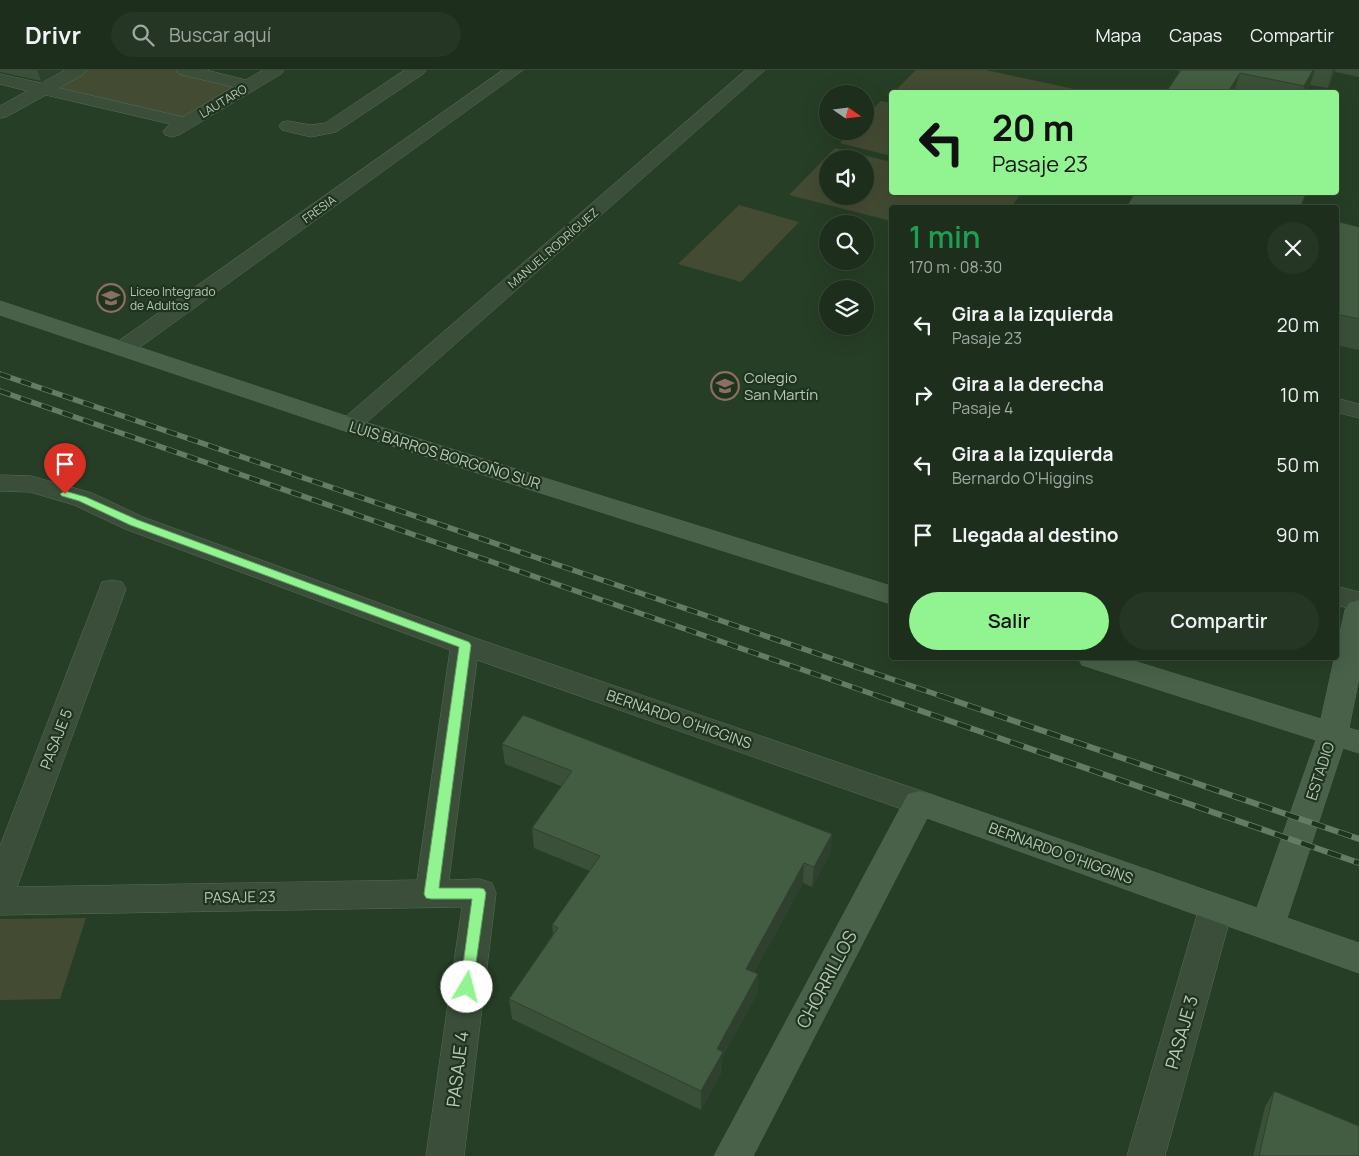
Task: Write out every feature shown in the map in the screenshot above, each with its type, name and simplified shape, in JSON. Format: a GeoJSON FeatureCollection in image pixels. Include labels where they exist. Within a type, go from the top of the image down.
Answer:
{"type":"FeatureCollection","features":[{"type":"Feature","properties":{"kind":"street"},"geometry":{"type":"LineString","coordinates":[[0,113],[78,70]]}},
{"type":"Feature","properties":{"kind":"street"},"geometry":{"type":"LineString","coordinates":[[184,70],[249,86]]}},
{"type":"Feature","properties":{"kind":"street","name":"LAUTARO"},"geometry":{"type":"LineString","coordinates":[[43,89],[179,127],[275,70]]}},
{"type":"Feature","properties":{"kind":"street"},"geometry":{"type":"LineString","coordinates":[[288,126],[311,131],[330,128],[417,70]]}},
{"type":"Feature","properties":{"kind":"street","name":"FRESIA"},"geometry":{"type":"LineString","coordinates":[[124,348],[514,70]]}},
{"type":"Feature","properties":{"kind":"street","name":"MANUEL RODRÍGUEZ"},"geometry":{"type":"LineString","coordinates":[[350,425],[756,70]]}},
{"type":"Feature","properties":{"kind":"street"},"geometry":{"type":"LineString","coordinates":[[0,79],[43,89]]}},
{"type":"Feature","properties":{"kind":"street","name":"LUIS BARROS BORGOÑO SUR"},"geometry":{"type":"LineString","coordinates":[[0,308],[350,425],[889,594]]}},
{"type":"Feature","properties":{"kind":"street"},"geometry":{"type":"LineString","coordinates":[[1339,406],[1359,411]]}},
{"type":"Feature","properties":{"kind":"street","name":"BERNARDO O'HIGGINS"},"geometry":{"type":"LineString","coordinates":[[0,483],[31,484],[83,499],[134,523],[465,645],[919,802],[1359,958]]}},
{"type":"Feature","properties":{"kind":"street","name":"PASAJE 5"},"geometry":{"type":"LineString","coordinates":[[0,889],[112,589]]}},
{"type":"Feature","properties":{"kind":"street"},"geometry":{"type":"LineString","coordinates":[[1339,596],[1359,602]]}},
{"type":"Feature","properties":{"kind":"street","name":"ESTADIO"},"geometry":{"type":"LineString","coordinates":[[1268,927],[1346,737],[1359,610]]}},
{"type":"Feature","properties":{"kind":"street"},"geometry":{"type":"LineString","coordinates":[[431,894],[465,645]]}},
{"type":"Feature","properties":{"kind":"street"},"geometry":{"type":"LineString","coordinates":[[1098,660],[1346,737]]}},
{"type":"Feature","properties":{"kind":"street","name":"CHORRILLOS"},"geometry":{"type":"LineString","coordinates":[[733,1156],[919,802]]}},
{"type":"Feature","properties":{"kind":"street","name":"PASAJE 23"},"geometry":{"type":"LineString","coordinates":[[0,901],[480,893]]}},
{"type":"Feature","properties":{"kind":"street","name":"PASAJE 4"},"geometry":{"type":"LineString","coordinates":[[445,1156],[480,893]]}},
{"type":"Feature","properties":{"kind":"street","name":"PASAJE 3"},"geometry":{"type":"LineString","coordinates":[[1146,1156],[1216,908]]}},
{"type":"Feature","properties":{"kind":"green space"},"geometry":{"type":"Polygon","coordinates":[[[78,70],[185,70],[249,86],[187,123],[43,89],[78,70]]]}},
{"type":"Feature","properties":{"kind":"green space"},"geometry":{"type":"Polygon","coordinates":[[[916,70],[986,70],[1079,90],[896,90],[916,70]]]}},
{"type":"Feature","properties":{"kind":"green space"},"geometry":{"type":"Polygon","coordinates":[[[881,101],[889,103],[889,155],[874,152],[874,150],[840,143],[843,140],[874,140],[874,108],[881,101]]]}},
{"type":"Feature","properties":{"kind":"green space"},"geometry":{"type":"Polygon","coordinates":[[[874,158],[889,162],[889,195],[1020,195],[1013,205],[889,205],[889,220],[874,217],[874,215],[828,205],[874,205],[874,158]]]}},
{"type":"Feature","properties":{"kind":"green space"},"geometry":{"type":"Polygon","coordinates":[[[819,164],[819,203],[789,195],[819,164]]]}},
{"type":"Feature","properties":{"kind":"green space"},"geometry":{"type":"Polygon","coordinates":[[[739,205],[799,222],[741,282],[678,264],[739,205]]]}},
{"type":"Feature","properties":{"kind":"green space"},"geometry":{"type":"Polygon","coordinates":[[[86,918],[60,999],[0,1000],[0,919],[86,918]]]}},
{"type":"Feature","properties":{"kind":"building"},"geometry":{"type":"Polygon","coordinates":[[[1181,70],[1313,70],[1304,86],[1240,73],[1229,90],[1167,90],[1181,70]]]}},
{"type":"Feature","properties":{"kind":"building"},"geometry":{"type":"Polygon","coordinates":[[[1133,195],[1306,195],[1301,205],[1128,205],[1133,195]]]}},
{"type":"Feature","properties":{"kind":"building"},"geometry":{"type":"Polygon","coordinates":[[[1339,222],[1359,227],[1359,319],[1339,315],[1339,222]]]}},
{"type":"Feature","properties":{"kind":"building"},"geometry":{"type":"Polygon","coordinates":[[[523,715],[832,834],[814,867],[804,863],[746,969],[758,974],[717,1049],[723,1052],[701,1091],[509,999],[558,928],[552,925],[600,856],[532,828],[572,771],[502,744],[523,715]]]}},
{"type":"Feature","properties":{"kind":"building"},"geometry":{"type":"Polygon","coordinates":[[[1274,1091],[1359,1126],[1359,1156],[1259,1156],[1274,1091]]]}},
{"type":"Feature","properties":{"kind":"railway"},"geometry":{"type":"LineString","coordinates":[[0,374],[944,697]]}},
{"type":"Feature","properties":{"kind":"railway"},"geometry":{"type":"LineString","coordinates":[[0,391],[881,697]]}},
{"type":"Feature","properties":{"kind":"railway"},"geometry":{"type":"LineString","coordinates":[[878,696],[1359,863]]}},
{"type":"Feature","properties":{"kind":"railway"},"geometry":{"type":"LineString","coordinates":[[941,696],[1359,839]]}},
{"type":"Feature","properties":{"kind":"place","name":"Liceo Integrado de Adultos"},"geometry":{"type":"Point","coordinates":[111,298]}},
{"type":"Feature","properties":{"kind":"place","name":"Colegio San Martín"},"geometry":{"type":"Point","coordinates":[725,386]}},
{"type":"Feature","properties":{"kind":"route"},"geometry":{"type":"LineString","coordinates":[[65,494],[83,499],[134,523],[465,645],[431,894],[480,893],[467,987]]}}]}
